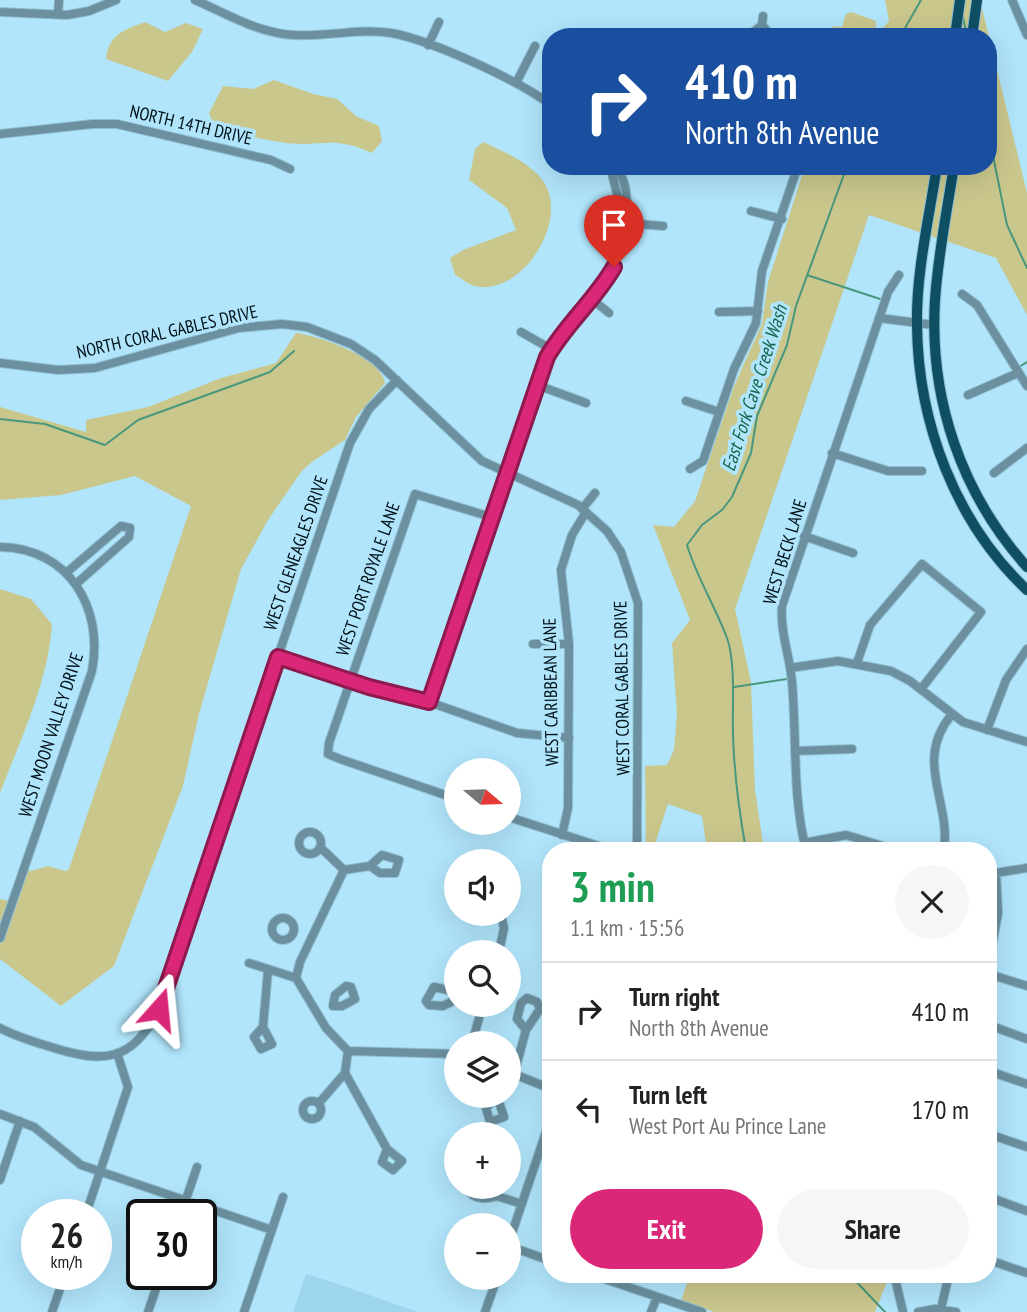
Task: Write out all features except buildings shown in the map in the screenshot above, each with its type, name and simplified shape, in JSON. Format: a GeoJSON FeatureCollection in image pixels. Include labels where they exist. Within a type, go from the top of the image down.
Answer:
{"type":"FeatureCollection","features":[{"type":"Feature","properties":{"kind":"main road"},"geometry":{"type":"LineString","coordinates":[[956,28],[960,0]]}},
{"type":"Feature","properties":{"kind":"main road"},"geometry":{"type":"LineString","coordinates":[[973,28],[977,0]]}},
{"type":"Feature","properties":{"kind":"main road"},"geometry":{"type":"LineString","coordinates":[[936,175],[917,324],[925,401],[948,475],[962,506],[986,542],[1027,590]]}},
{"type":"Feature","properties":{"kind":"main road"},"geometry":{"type":"LineString","coordinates":[[953,175],[934,325],[942,399],[956,452],[980,503],[1027,567]]}},
{"type":"Feature","properties":{"kind":"street"},"geometry":{"type":"LineString","coordinates":[[58,14],[60,0]]}},
{"type":"Feature","properties":{"kind":"street"},"geometry":{"type":"LineString","coordinates":[[0,12],[89,12],[116,0]]}},
{"type":"Feature","properties":{"kind":"street"},"geometry":{"type":"LineString","coordinates":[[195,0],[248,24],[283,34],[372,31],[399,35],[516,83],[542,99]]}},
{"type":"Feature","properties":{"kind":"street"},"geometry":{"type":"LineString","coordinates":[[1012,0],[1027,35]]}},
{"type":"Feature","properties":{"kind":"street"},"geometry":{"type":"LineString","coordinates":[[755,28],[762,20],[767,28]]}},
{"type":"Feature","properties":{"kind":"street"},"geometry":{"type":"LineString","coordinates":[[428,45],[439,22]]}},
{"type":"Feature","properties":{"kind":"street"},"geometry":{"type":"LineString","coordinates":[[516,83],[535,46]]}},
{"type":"Feature","properties":{"kind":"street","name":"NORTH 14TH DRIVE"},"geometry":{"type":"LineString","coordinates":[[0,134],[93,124],[129,125],[271,160],[290,169]]}},
{"type":"Feature","properties":{"kind":"street"},"geometry":{"type":"LineString","coordinates":[[429,702],[551,349],[592,299],[618,258],[625,223],[625,190],[617,175]]}},
{"type":"Feature","properties":{"kind":"street"},"geometry":{"type":"LineString","coordinates":[[690,469],[702,461],[734,369],[756,323],[762,271],[795,175]]}},
{"type":"Feature","properties":{"kind":"street"},"geometry":{"type":"LineString","coordinates":[[751,211],[761,211],[782,219]]}},
{"type":"Feature","properties":{"kind":"street"},"geometry":{"type":"LineString","coordinates":[[625,223],[663,226]]}},
{"type":"Feature","properties":{"kind":"street","name":"WEST BECK LANE"},"geometry":{"type":"LineString","coordinates":[[804,842],[796,800],[790,668],[783,637],[782,606],[888,292],[899,275]]}},
{"type":"Feature","properties":{"kind":"street"},"geometry":{"type":"LineString","coordinates":[[962,294],[977,305],[1027,386]]}},
{"type":"Feature","properties":{"kind":"street"},"geometry":{"type":"LineString","coordinates":[[592,299],[609,313]]}},
{"type":"Feature","properties":{"kind":"street"},"geometry":{"type":"LineString","coordinates":[[719,312],[758,311]]}},
{"type":"Feature","properties":{"kind":"street"},"geometry":{"type":"LineString","coordinates":[[879,318],[934,325]]}},
{"type":"Feature","properties":{"kind":"street","name":"NORTH CORAL GABLES DRIVE"},"geometry":{"type":"LineString","coordinates":[[0,363],[58,370],[94,368],[239,328],[282,324],[307,327],[338,338],[375,360]]}},
{"type":"Feature","properties":{"kind":"street"},"geometry":{"type":"LineString","coordinates":[[521,332],[551,349]]}},
{"type":"Feature","properties":{"kind":"street","name":"WEST CORAL GABLES DRIVE"},"geometry":{"type":"LineString","coordinates":[[375,360],[469,451],[506,474],[554,492],[584,510],[607,531],[621,552],[638,603],[637,842]]}},
{"type":"Feature","properties":{"kind":"street"},"geometry":{"type":"LineString","coordinates":[[968,395],[1018,373]]}},
{"type":"Feature","properties":{"kind":"street","name":"WEST GLENEAGLES DRIVE"},"geometry":{"type":"LineString","coordinates":[[117,1053],[140,1039],[159,1009],[356,430],[369,409],[397,380]]}},
{"type":"Feature","properties":{"kind":"street"},"geometry":{"type":"LineString","coordinates":[[537,385],[586,403]]}},
{"type":"Feature","properties":{"kind":"street"},"geometry":{"type":"LineString","coordinates":[[686,401],[719,412]]}},
{"type":"Feature","properties":{"kind":"street"},"geometry":{"type":"LineString","coordinates":[[994,473],[1027,448]]}},
{"type":"Feature","properties":{"kind":"street"},"geometry":{"type":"LineString","coordinates":[[832,453],[888,471],[922,471]]}},
{"type":"Feature","properties":{"kind":"street","name":"WEST PORT ROYALE LANE"},"geometry":{"type":"LineString","coordinates":[[444,794],[328,754],[329,743],[415,494],[491,517]]}},
{"type":"Feature","properties":{"kind":"street"},"geometry":{"type":"LineString","coordinates":[[584,510],[595,494]]}},
{"type":"Feature","properties":{"kind":"street","name":"WEST CARIBBEAN LANE"},"geometry":{"type":"LineString","coordinates":[[562,835],[568,816],[569,644],[561,570],[584,510]]}},
{"type":"Feature","properties":{"kind":"street"},"geometry":{"type":"LineString","coordinates":[[66,573],[121,526],[128,526],[132,532],[129,537],[76,584]]}},
{"type":"Feature","properties":{"kind":"street"},"geometry":{"type":"LineString","coordinates":[[804,536],[853,553]]}},
{"type":"Feature","properties":{"kind":"street","name":"WEST MOON VALLEY DRIVE"},"geometry":{"type":"LineString","coordinates":[[0,547],[30,552],[66,573],[76,584],[94,626],[92,671],[0,938]]}},
{"type":"Feature","properties":{"kind":"street"},"geometry":{"type":"LineString","coordinates":[[857,663],[870,625],[922,564],[981,612],[921,689]]}},
{"type":"Feature","properties":{"kind":"street"},"geometry":{"type":"LineString","coordinates":[[533,644],[569,644]]}},
{"type":"Feature","properties":{"kind":"street"},"geometry":{"type":"LineString","coordinates":[[987,730],[1006,680],[1027,649]]}},
{"type":"Feature","properties":{"kind":"street"},"geometry":{"type":"LineString","coordinates":[[278,657],[350,681],[429,702],[517,733],[569,738]]}},
{"type":"Feature","properties":{"kind":"street"},"geometry":{"type":"LineString","coordinates":[[790,668],[828,662],[857,663],[897,673],[952,714],[987,730],[1027,742]]}},
{"type":"Feature","properties":{"kind":"street"},"geometry":{"type":"LineString","coordinates":[[943,842],[933,752],[938,734],[952,714]]}},
{"type":"Feature","properties":{"kind":"street"},"geometry":{"type":"LineString","coordinates":[[795,751],[852,749]]}},
{"type":"Feature","properties":{"kind":"street"},"geometry":{"type":"LineString","coordinates":[[522,821],[585,842]]}},
{"type":"Feature","properties":{"kind":"street"},"geometry":{"type":"LineString","coordinates":[[822,842],[846,835],[869,842]]}},
{"type":"Feature","properties":{"kind":"street"},"geometry":{"type":"LineString","coordinates":[[320,847],[344,870]]}},
{"type":"Feature","properties":{"kind":"street"},"geometry":{"type":"LineString","coordinates":[[344,870],[370,866]]}},
{"type":"Feature","properties":{"kind":"street"},"geometry":{"type":"LineString","coordinates":[[997,872],[1027,868]]}},
{"type":"Feature","properties":{"kind":"street"},"geometry":{"type":"LineString","coordinates":[[296,978],[311,938],[344,870]]}},
{"type":"Feature","properties":{"kind":"street"},"geometry":{"type":"LineString","coordinates":[[294,931],[311,938]]}},
{"type":"Feature","properties":{"kind":"street"},"geometry":{"type":"LineString","coordinates":[[249,963],[296,978],[317,1013],[348,1051],[345,1073],[319,1103]]}},
{"type":"Feature","properties":{"kind":"street"},"geometry":{"type":"LineString","coordinates":[[263,1027],[268,970]]}},
{"type":"Feature","properties":{"kind":"street"},"geometry":{"type":"LineString","coordinates":[[997,977],[1027,986]]}},
{"type":"Feature","properties":{"kind":"street"},"geometry":{"type":"LineString","coordinates":[[444,989],[434,987],[426,1001],[429,1005],[444,1006]]}},
{"type":"Feature","properties":{"kind":"street"},"geometry":{"type":"LineString","coordinates":[[317,1013],[333,1006]]}},
{"type":"Feature","properties":{"kind":"street"},"geometry":{"type":"LineString","coordinates":[[0,1028],[47,1046],[94,1059],[117,1053],[128,1087],[91,1199]]}},
{"type":"Feature","properties":{"kind":"street"},"geometry":{"type":"LineString","coordinates":[[997,1028],[1027,1039]]}},
{"type":"Feature","properties":{"kind":"street"},"geometry":{"type":"LineString","coordinates":[[521,1044],[526,1030]]}},
{"type":"Feature","properties":{"kind":"street"},"geometry":{"type":"LineString","coordinates":[[348,1051],[444,1054]]}},
{"type":"Feature","properties":{"kind":"street"},"geometry":{"type":"LineString","coordinates":[[345,1073],[387,1149]]}},
{"type":"Feature","properties":{"kind":"street"},"geometry":{"type":"LineString","coordinates":[[997,1074],[1027,1084]]}},
{"type":"Feature","properties":{"kind":"street"},"geometry":{"type":"LineString","coordinates":[[521,1077],[542,1085]]}},
{"type":"Feature","properties":{"kind":"street"},"geometry":{"type":"LineString","coordinates":[[0,1114],[42,1133],[74,1161],[180,1199]]}},
{"type":"Feature","properties":{"kind":"street"},"geometry":{"type":"LineString","coordinates":[[0,1180],[20,1121]]}},
{"type":"Feature","properties":{"kind":"street"},"geometry":{"type":"LineString","coordinates":[[997,1138],[1027,1147]]}},
{"type":"Feature","properties":{"kind":"street"},"geometry":{"type":"LineString","coordinates":[[519,1213],[542,1144]]}},
{"type":"Feature","properties":{"kind":"street"},"geometry":{"type":"LineString","coordinates":[[187,1199],[198,1167]]}},
{"type":"Feature","properties":{"kind":"street"},"geometry":{"type":"LineString","coordinates":[[244,1312],[283,1197]]}},
{"type":"Feature","properties":{"kind":"street"},"geometry":{"type":"LineString","coordinates":[[506,1199],[522,1204]]}},
{"type":"Feature","properties":{"kind":"street"},"geometry":{"type":"LineString","coordinates":[[997,1201],[1027,1211]]}},
{"type":"Feature","properties":{"kind":"street"},"geometry":{"type":"LineString","coordinates":[[217,1211],[272,1230]]}},
{"type":"Feature","properties":{"kind":"street"},"geometry":{"type":"LineString","coordinates":[[521,1249],[542,1257]]}},
{"type":"Feature","properties":{"kind":"street"},"geometry":{"type":"LineString","coordinates":[[997,1263],[1027,1273]]}},
{"type":"Feature","properties":{"kind":"street"},"geometry":{"type":"LineString","coordinates":[[616,1283],[702,1312]]}},
{"type":"Feature","properties":{"kind":"street"},"geometry":{"type":"LineString","coordinates":[[896,1283],[903,1312]]}},
{"type":"Feature","properties":{"kind":"street"},"geometry":{"type":"LineString","coordinates":[[940,1309],[947,1283]]}},
{"type":"Feature","properties":{"kind":"street"},"geometry":{"type":"LineString","coordinates":[[52,1312],[60,1290]]}},
{"type":"Feature","properties":{"kind":"street"},"geometry":{"type":"LineString","coordinates":[[148,1312],[156,1290]]}},
{"type":"Feature","properties":{"kind":"street"},"geometry":{"type":"LineString","coordinates":[[485,1312],[493,1290]]}},
{"type":"Feature","properties":{"kind":"street"},"geometry":{"type":"LineString","coordinates":[[652,1312],[657,1297]]}},
{"type":"Feature","properties":{"kind":"street"},"geometry":{"type":"LineString","coordinates":[[918,1312],[940,1309],[956,1312]]}},
{"type":"Feature","properties":{"kind":"shaded area"},"geometry":{"type":"Polygon","coordinates":[[[885,0],[980,0],[987,28],[883,28],[889,21],[885,0]]]}},
{"type":"Feature","properties":{"kind":"shaded area"},"geometry":{"type":"Polygon","coordinates":[[[851,12],[876,21],[876,28],[832,28],[842,27],[846,14],[851,12]]]}},
{"type":"Feature","properties":{"kind":"shaded area"},"geometry":{"type":"Polygon","coordinates":[[[145,22],[165,32],[186,23],[203,29],[192,52],[168,81],[106,59],[110,44],[118,35],[145,22]]]}},
{"type":"Feature","properties":{"kind":"shaded area"},"geometry":{"type":"Polygon","coordinates":[[[997,70],[1027,193],[1027,315],[996,258],[869,215],[735,609],[751,682],[755,790],[763,842],[706,842],[702,816],[668,804],[656,842],[646,842],[645,766],[667,765],[674,750],[677,714],[672,643],[690,620],[653,525],[674,527],[695,501],[734,386],[762,324],[768,282],[802,175],[997,175],[997,70]]]}},
{"type":"Feature","properties":{"kind":"shaded area"},"geometry":{"type":"Polygon","coordinates":[[[274,80],[313,94],[337,99],[356,116],[379,126],[382,141],[372,153],[347,144],[286,143],[248,135],[212,121],[209,113],[223,86],[253,89],[274,80]]]}},
{"type":"Feature","properties":{"kind":"shaded area"},"geometry":{"type":"Polygon","coordinates":[[[483,142],[506,152],[539,176],[549,192],[551,210],[539,249],[526,266],[510,279],[493,286],[474,286],[455,275],[450,258],[463,250],[516,230],[507,208],[469,180],[475,149],[483,142]]]}},
{"type":"Feature","properties":{"kind":"shaded area"},"geometry":{"type":"Polygon","coordinates":[[[296,333],[348,349],[373,365],[385,383],[356,417],[345,440],[301,472],[268,520],[241,569],[199,714],[183,786],[114,966],[61,1006],[0,959],[0,899],[13,902],[24,869],[31,871],[48,866],[65,871],[69,869],[191,506],[135,476],[61,495],[0,500],[0,407],[86,432],[86,420],[148,407],[221,378],[276,363],[296,333]]]}},
{"type":"Feature","properties":{"kind":"shaded area"},"geometry":{"type":"Polygon","coordinates":[[[0,589],[31,599],[52,624],[40,688],[0,793],[0,589]]]}},
{"type":"Feature","properties":{"kind":"shaded area"},"geometry":{"type":"Polygon","coordinates":[[[306,1274],[332,1282],[418,1312],[293,1312],[306,1274]]]}},
{"type":"Feature","properties":{"kind":"shaded area"},"geometry":{"type":"Polygon","coordinates":[[[687,1283],[886,1283],[875,1312],[714,1312],[681,1301],[687,1283]]]}},
{"type":"Feature","properties":{"kind":"waterway","name":"East Fork Cave Creek Wash"},"geometry":{"type":"LineString","coordinates":[[905,28],[921,0]]}},
{"type":"Feature","properties":{"kind":"waterway"},"geometry":{"type":"LineString","coordinates":[[963,17],[965,28]]}},
{"type":"Feature","properties":{"kind":"waterway","name":"East Fork Cave Creek Wash"},"geometry":{"type":"LineString","coordinates":[[745,842],[734,763],[733,672],[730,648],[687,545],[702,525],[722,510],[732,497],[751,453],[757,416],[787,345],[796,306],[844,175]]}},
{"type":"Feature","properties":{"kind":"waterway"},"geometry":{"type":"LineString","coordinates":[[997,175],[1007,225],[1027,268]]}},
{"type":"Feature","properties":{"kind":"waterway"},"geometry":{"type":"LineString","coordinates":[[807,275],[880,299]]}},
{"type":"Feature","properties":{"kind":"waterway"},"geometry":{"type":"LineString","coordinates":[[0,419],[45,424],[105,445],[138,420],[270,372],[294,351]]}},
{"type":"Feature","properties":{"kind":"waterway"},"geometry":{"type":"LineString","coordinates":[[1019,367],[1027,362]]}},
{"type":"Feature","properties":{"kind":"waterway"},"geometry":{"type":"LineString","coordinates":[[734,687],[787,679]]}},
{"type":"Feature","properties":{"kind":"waterway","name":"East Fork Cave Creek Wash"},"geometry":{"type":"LineString","coordinates":[[858,1283],[885,1312]]}},
{"type":"Feature","properties":{"kind":"route"},"geometry":{"type":"LineString","coordinates":[[159,1009],[278,657],[332,676],[429,702],[547,357],[561,333],[607,280],[614,267]]}}]}
